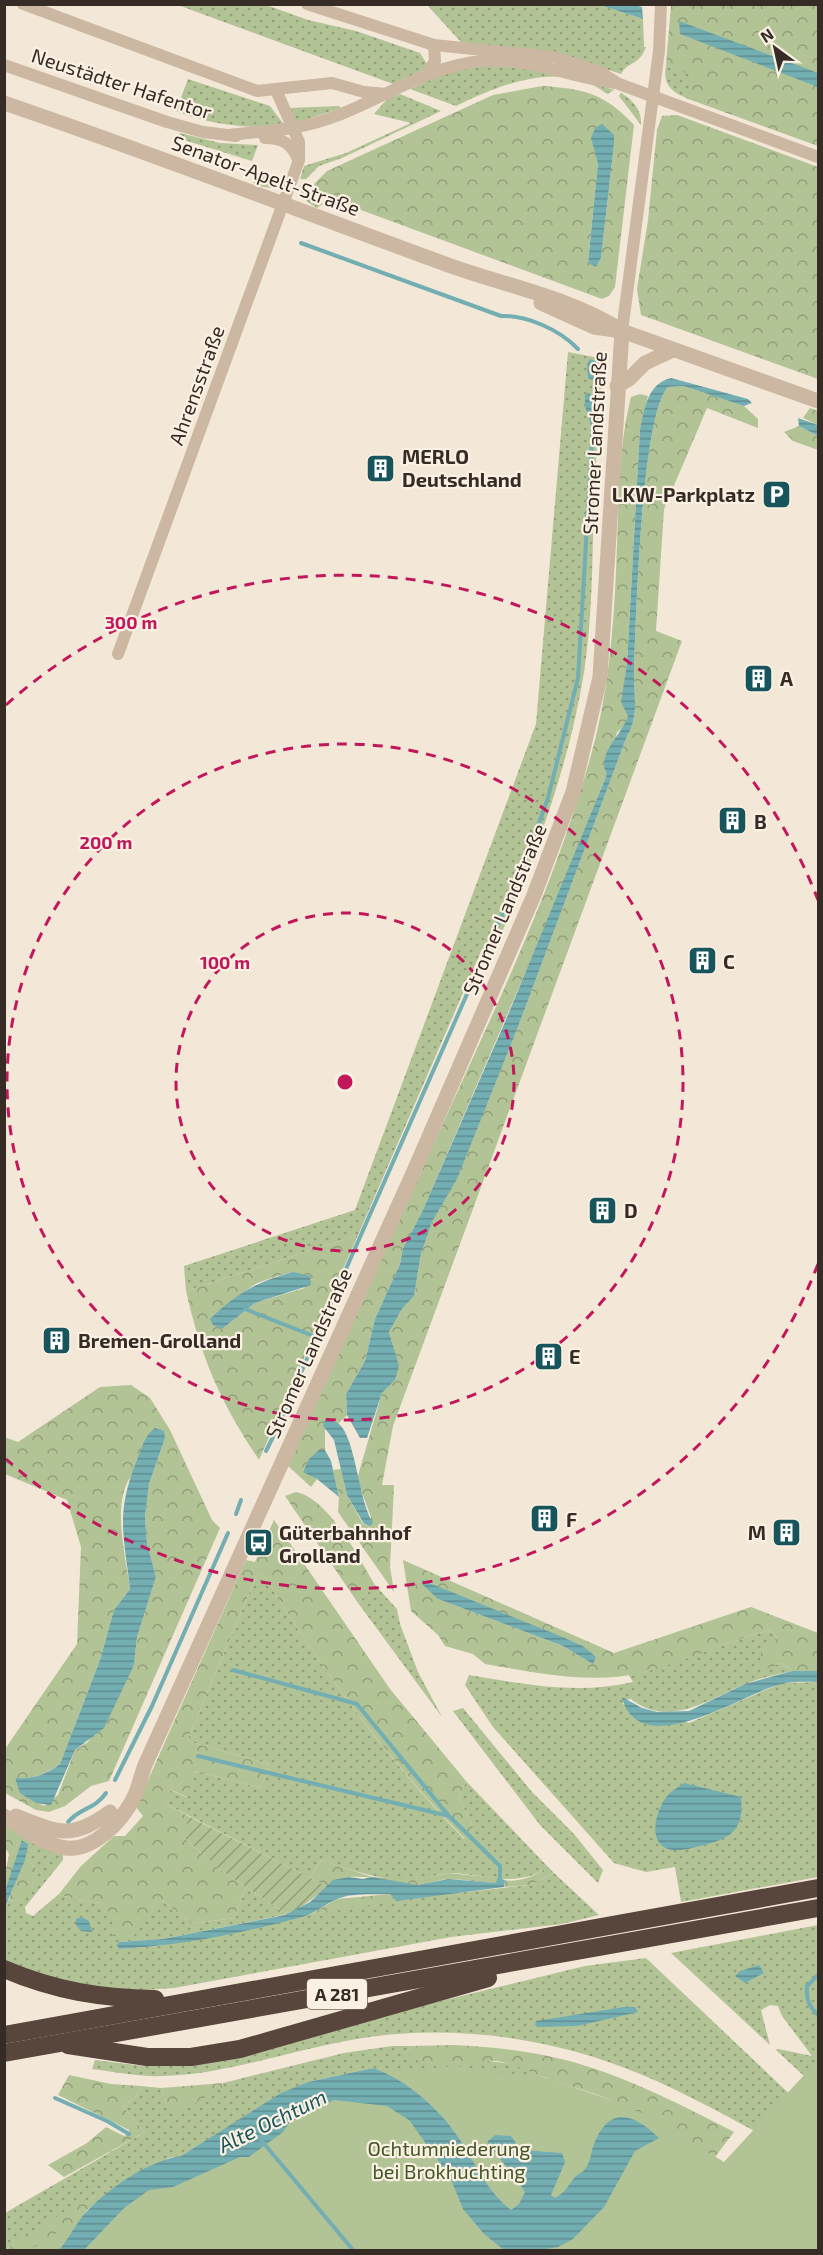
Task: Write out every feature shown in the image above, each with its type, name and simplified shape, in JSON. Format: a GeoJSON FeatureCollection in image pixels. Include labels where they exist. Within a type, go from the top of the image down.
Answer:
{"type":"FeatureCollection","features":[{"type":"Feature","properties":{"kind":"highway","name":"A 281"},"geometry":{"type":"LineString","coordinates":[[4,2035],[819,1888]]}},
{"type":"Feature","properties":{"kind":"highway","name":"A 281"},"geometry":{"type":"LineString","coordinates":[[4,2054],[819,1908]]}},
{"type":"Feature","properties":{"kind":"highway"},"geometry":{"type":"LineString","coordinates":[[4,2021],[36,2036],[85,2050],[147,2057],[191,2057],[262,2043],[577,1953]]}},
{"type":"Feature","properties":{"kind":"highway"},"geometry":{"type":"LineString","coordinates":[[4,1969],[42,1985],[118,1998],[156,1999],[229,1993]]}},
{"type":"Feature","properties":{"kind":"street","name":"Neustädter Hafentor"},"geometry":{"type":"LineString","coordinates":[[22,4],[257,91],[332,83],[364,92],[388,94]]}},
{"type":"Feature","properties":{"kind":"street","name":"Neustädter Hafentor"},"geometry":{"type":"LineString","coordinates":[[307,4],[434,45],[553,57],[600,72],[619,84],[819,157]]}},
{"type":"Feature","properties":{"kind":"street","name":"Stromer Landstraße"},"geometry":{"type":"LineString","coordinates":[[78,1848],[93,1844],[110,1828],[134,1797],[145,1765],[418,1160],[534,895],[573,792],[600,677],[617,386],[661,4]]}},
{"type":"Feature","properties":{"kind":"street"},"geometry":{"type":"LineString","coordinates":[[425,76],[435,61],[434,45]]}},
{"type":"Feature","properties":{"kind":"street","name":"Neustädter Hafentor"},"geometry":{"type":"LineString","coordinates":[[229,135],[294,129],[334,117],[425,76],[467,63],[508,61],[551,67],[594,81],[619,84]]}},
{"type":"Feature","properties":{"kind":"street","name":"Neustädter Hafentor"},"geometry":{"type":"LineString","coordinates":[[4,65],[167,122],[203,132],[247,138],[280,139],[289,144],[298,160]]}},
{"type":"Feature","properties":{"kind":"street","name":"Ahrensstraße"},"geometry":{"type":"LineString","coordinates":[[118,654],[284,205],[298,160],[299,142],[276,90]]}},
{"type":"Feature","properties":{"kind":"street","name":"Senator-Apelt-Straße"},"geometry":{"type":"LineString","coordinates":[[4,103],[512,288],[598,316],[622,332],[819,401]]}},
{"type":"Feature","properties":{"kind":"street"},"geometry":{"type":"LineString","coordinates":[[617,386],[629,379],[645,363],[673,350]]}},
{"type":"Feature","properties":{"kind":"street","name":"Stromer Landstraße"},"geometry":{"type":"LineString","coordinates":[[78,1848],[110,1812],[145,1765]]}},
{"type":"Feature","properties":{"kind":"street","name":"Stromer Landstraße"},"geometry":{"type":"LineString","coordinates":[[4,1811],[44,1827],[65,1832],[90,1827],[110,1812]]}},
{"type":"Feature","properties":{"kind":"street"},"geometry":{"type":"LineString","coordinates":[[4,1816],[37,1838],[62,1848],[78,1848]]}},
{"type":"Feature","properties":{"kind":"green space"},"geometry":{"type":"Polygon","coordinates":[[[178,5],[266,5],[308,20],[356,31],[420,53],[427,64],[423,70],[393,84],[178,5]]]}},
{"type":"Feature","properties":{"kind":"green space"},"geometry":{"type":"Polygon","coordinates":[[[427,5],[600,5],[643,19],[644,47],[646,47],[640,57],[621,74],[560,54],[461,42],[427,5]]]}},
{"type":"Feature","properties":{"kind":"green space"},"geometry":{"type":"Polygon","coordinates":[[[671,5],[818,5],[818,146],[691,100],[691,75],[666,65],[671,5]]]}},
{"type":"Feature","properties":{"kind":"green space"},"geometry":{"type":"Polygon","coordinates":[[[478,64],[556,72],[614,90],[607,94],[590,83],[551,76],[511,83],[456,106],[410,89],[441,75],[478,64]]]}},
{"type":"Feature","properties":{"kind":"green space"},"geometry":{"type":"Polygon","coordinates":[[[666,65],[692,75],[691,100],[670,88],[666,78],[666,65]]]}},
{"type":"Feature","properties":{"kind":"green space"},"geometry":{"type":"Polygon","coordinates":[[[188,79],[270,106],[285,126],[229,125],[203,120],[176,111],[188,79]]]}},
{"type":"Feature","properties":{"kind":"green space"},"geometry":{"type":"Polygon","coordinates":[[[542,86],[582,91],[603,99],[634,125],[615,287],[609,296],[602,299],[315,193],[314,184],[327,171],[493,95],[542,86]],[[614,144],[598,163],[588,262],[596,267],[601,258],[614,144]]]}},
{"type":"Feature","properties":{"kind":"green space"},"geometry":{"type":"Polygon","coordinates":[[[621,93],[636,106],[641,125],[619,96],[621,93]]]}},
{"type":"Feature","properties":{"kind":"green space"},"geometry":{"type":"Polygon","coordinates":[[[400,94],[441,111],[342,158],[319,166],[306,179],[300,179],[304,166],[346,153],[411,123],[374,114],[387,99],[400,94]]]}},
{"type":"Feature","properties":{"kind":"green space"},"geometry":{"type":"Polygon","coordinates":[[[339,106],[341,108],[296,123],[290,108],[339,106]]]}},
{"type":"Feature","properties":{"kind":"green space"},"geometry":{"type":"Polygon","coordinates":[[[677,115],[818,167],[818,379],[641,315],[637,289],[648,220],[657,130],[662,116],[677,115]]]}},
{"type":"Feature","properties":{"kind":"green space"},"geometry":{"type":"Polygon","coordinates":[[[180,133],[220,143],[258,145],[252,161],[184,140],[185,137],[179,135],[180,133]]]}},
{"type":"Feature","properties":{"kind":"green space"},"geometry":{"type":"Polygon","coordinates":[[[254,171],[286,181],[270,188],[262,186],[254,183],[254,171]]]}},
{"type":"Feature","properties":{"kind":"green space"},"geometry":{"type":"Polygon","coordinates":[[[299,186],[305,187],[308,196],[323,204],[317,208],[310,204],[303,197],[299,186]]]}},
{"type":"Feature","properties":{"kind":"green space"},"geometry":{"type":"Polygon","coordinates":[[[568,352],[604,359],[595,481],[589,629],[584,672],[569,745],[522,884],[493,953],[482,949],[358,1235],[186,1291],[184,1266],[355,1210],[536,724],[568,352]]]}},
{"type":"Feature","properties":{"kind":"green space"},"geometry":{"type":"Polygon","coordinates":[[[683,386],[744,406],[758,419],[758,428],[707,408],[664,509],[656,631],[682,641],[393,1426],[382,1485],[394,1485],[390,1567],[394,1592],[338,1512],[339,1497],[333,1470],[341,1469],[347,1495],[363,1524],[369,1526],[371,1517],[357,1479],[382,1393],[395,1380],[393,1346],[389,1332],[402,1309],[414,1296],[421,1254],[432,1222],[457,1178],[518,1027],[631,728],[635,704],[634,669],[642,520],[652,436],[659,405],[668,387],[683,386]]]}},
{"type":"Feature","properties":{"kind":"green space"},"geometry":{"type":"Polygon","coordinates":[[[640,394],[648,396],[640,429],[627,664],[622,702],[629,716],[625,726],[617,732],[606,777],[548,920],[422,1212],[403,1248],[400,1264],[375,1319],[365,1361],[346,1394],[347,1415],[338,1424],[325,1419],[325,1450],[319,1450],[303,1471],[317,1479],[311,1487],[288,1466],[512,971],[550,879],[583,784],[596,736],[609,665],[624,433],[631,397],[640,394]]]}},
{"type":"Feature","properties":{"kind":"green space"},"geometry":{"type":"Polygon","coordinates":[[[810,408],[818,411],[818,425],[803,418],[810,408]]]}},
{"type":"Feature","properties":{"kind":"green space"},"geometry":{"type":"Polygon","coordinates":[[[799,426],[818,436],[818,450],[793,441],[784,432],[799,426]]]}},
{"type":"Feature","properties":{"kind":"green space"},"geometry":{"type":"Polygon","coordinates":[[[358,1235],[259,1460],[233,1419],[214,1380],[199,1339],[186,1291],[358,1235]],[[293,1272],[256,1284],[243,1295],[222,1329],[255,1303],[305,1288],[293,1272]]]}},
{"type":"Feature","properties":{"kind":"green space"},"geometry":{"type":"Polygon","coordinates":[[[131,1385],[150,1398],[170,1430],[212,1520],[220,1528],[109,1781],[91,1786],[65,1806],[49,1812],[36,1810],[5,1793],[5,1749],[77,1644],[81,1547],[67,1500],[5,1474],[4,1437],[18,1442],[100,1387],[131,1385]],[[165,1438],[132,1475],[124,1493],[121,1520],[130,1589],[114,1610],[100,1660],[60,1764],[39,1775],[15,1779],[30,1799],[44,1806],[58,1795],[75,1750],[88,1742],[134,1665],[137,1637],[156,1577],[147,1543],[145,1517],[149,1484],[165,1438]]]}},
{"type":"Feature","properties":{"kind":"green space"},"geometry":{"type":"Polygon","coordinates":[[[296,1492],[320,1505],[331,1517],[375,1585],[358,1603],[285,1496],[296,1492]]]}},
{"type":"Feature","properties":{"kind":"green space"},"geometry":{"type":"Polygon","coordinates":[[[274,1520],[390,1689],[466,1781],[459,1798],[474,1829],[465,1839],[383,1747],[310,1647],[266,1578],[258,1572],[187,1741],[269,1764],[261,1788],[195,1771],[187,1797],[171,1790],[166,1804],[190,1817],[182,1836],[219,1869],[246,1887],[234,1918],[192,1924],[162,1900],[133,1937],[113,1936],[112,1917],[102,1903],[77,1900],[59,1894],[81,1866],[114,1836],[125,1836],[143,1816],[136,1807],[246,1560],[255,1562],[274,1520]]]}},
{"type":"Feature","properties":{"kind":"green space"},"geometry":{"type":"Polygon","coordinates":[[[403,1560],[614,1653],[751,1607],[818,1633],[818,1671],[792,1671],[782,1663],[760,1671],[761,1647],[777,1638],[772,1630],[645,1672],[625,1676],[585,1678],[545,1674],[485,1664],[473,1654],[445,1646],[438,1635],[411,1611],[403,1560]],[[426,1580],[438,1599],[563,1646],[592,1663],[583,1646],[440,1589],[426,1580]]]}},
{"type":"Feature","properties":{"kind":"green space"},"geometry":{"type":"Polygon","coordinates":[[[258,1572],[266,1578],[333,1681],[383,1747],[464,1839],[474,1829],[459,1798],[466,1781],[548,1867],[536,1874],[513,1879],[451,1873],[403,1880],[367,1874],[321,1860],[310,1878],[166,1804],[170,1790],[186,1797],[195,1771],[261,1788],[269,1764],[187,1741],[258,1572]]]}},
{"type":"Feature","properties":{"kind":"green space"},"geometry":{"type":"Polygon","coordinates":[[[375,1585],[397,1609],[400,1624],[418,1672],[442,1717],[358,1603],[375,1585]]]}},
{"type":"Feature","properties":{"kind":"green space"},"geometry":{"type":"Polygon","coordinates":[[[772,1630],[777,1638],[760,1670],[782,1663],[792,1671],[749,1683],[701,1704],[673,1712],[645,1707],[631,1699],[624,1700],[623,1704],[689,1723],[782,1683],[818,1682],[818,1877],[681,1902],[675,1867],[646,1872],[614,1863],[493,1727],[465,1685],[469,1675],[551,1687],[612,1686],[633,1682],[628,1674],[645,1672],[772,1630]]]}},
{"type":"Feature","properties":{"kind":"green space"},"geometry":{"type":"Polygon","coordinates":[[[463,1708],[532,1792],[574,1834],[603,1870],[598,1883],[540,1825],[453,1711],[463,1708]]]}},
{"type":"Feature","properties":{"kind":"green space"},"geometry":{"type":"Polygon","coordinates":[[[190,1817],[328,1887],[293,1913],[283,1912],[219,1869],[181,1835],[190,1817]]]}},
{"type":"Feature","properties":{"kind":"green space"},"geometry":{"type":"Polygon","coordinates":[[[5,1821],[39,1844],[34,1852],[25,1850],[27,1844],[23,1840],[5,1891],[5,1874],[9,1854],[5,1848],[5,1821]]]}},
{"type":"Feature","properties":{"kind":"green space"},"geometry":{"type":"Polygon","coordinates":[[[39,1844],[63,1853],[63,1860],[25,1907],[26,1913],[33,1916],[59,1894],[77,1900],[102,1903],[112,1916],[162,1900],[192,1924],[234,1918],[246,1887],[283,1912],[293,1913],[163,1939],[119,1942],[119,1949],[159,1946],[311,1914],[409,1898],[530,1885],[554,1873],[599,1915],[562,1924],[451,1937],[174,1988],[126,1991],[56,1980],[5,1961],[4,1907],[8,1901],[19,1900],[38,1870],[25,1857],[25,1850],[34,1852],[39,1844]]]}},
{"type":"Feature","properties":{"kind":"green space"},"geometry":{"type":"Polygon","coordinates":[[[25,1857],[38,1870],[38,1882],[19,1900],[8,1901],[25,1857]]]}},
{"type":"Feature","properties":{"kind":"green space"},"geometry":{"type":"Polygon","coordinates":[[[321,1860],[372,1877],[414,1880],[448,1873],[498,1878],[495,1883],[449,1879],[417,1885],[357,1877],[336,1881],[328,1887],[310,1878],[321,1860]]]}},
{"type":"Feature","properties":{"kind":"green space"},"geometry":{"type":"Polygon","coordinates":[[[548,1867],[554,1873],[530,1885],[504,1887],[505,1880],[528,1878],[548,1867]]]}},
{"type":"Feature","properties":{"kind":"green space"},"geometry":{"type":"Polygon","coordinates":[[[390,1894],[396,1901],[311,1914],[337,1899],[390,1894]]]}},
{"type":"Feature","properties":{"kind":"green space"},"geometry":{"type":"Polygon","coordinates":[[[818,1925],[818,2089],[776,2050],[812,2056],[782,2016],[778,2006],[770,2005],[761,2010],[770,2045],[671,1953],[818,1925]]]}},
{"type":"Feature","properties":{"kind":"green space"},"geometry":{"type":"Polygon","coordinates":[[[646,1958],[818,2121],[794,2152],[699,2101],[640,2074],[570,2050],[496,2036],[458,2033],[383,2035],[346,2041],[233,2067],[164,2076],[92,2069],[95,2060],[144,2066],[395,2012],[585,1966],[646,1958]]]}},
{"type":"Feature","properties":{"kind":"green space"},"geometry":{"type":"Polygon","coordinates":[[[453,2045],[519,2051],[603,2071],[679,2104],[734,2132],[715,2157],[606,2115],[611,2100],[513,2065],[496,2061],[449,2065],[426,2064],[407,2052],[412,2046],[453,2045]]]}},
{"type":"Feature","properties":{"kind":"green space"},"geometry":{"type":"Polygon","coordinates":[[[392,2046],[412,2046],[407,2052],[514,2064],[542,2077],[611,2100],[606,2115],[445,2123],[373,2068],[308,2082],[281,2094],[181,2156],[168,2158],[105,2196],[95,2196],[5,2250],[5,2213],[145,2132],[123,2107],[136,2096],[141,2086],[161,2088],[166,2104],[222,2088],[223,2083],[344,2053],[392,2046]]]}},
{"type":"Feature","properties":{"kind":"green space","name":"Ochtumniederung bei Brokhuchting"},"geometry":{"type":"Polygon","coordinates":[[[455,2066],[551,2079],[645,2114],[724,2162],[806,2073],[818,2070],[818,2250],[29,2250],[240,2122],[342,2076],[455,2066]]]}},
{"type":"Feature","properties":{"kind":"green space"},"geometry":{"type":"Polygon","coordinates":[[[69,2075],[111,2084],[141,2086],[136,2096],[123,2107],[145,2132],[64,2177],[48,2165],[87,2143],[106,2127],[124,2136],[129,2133],[129,2130],[58,2095],[69,2075]]]}},
{"type":"Feature","properties":{"kind":"green space"},"geometry":{"type":"Polygon","coordinates":[[[223,2083],[222,2088],[177,2114],[166,2104],[161,2088],[223,2083]]]}},
{"type":"Feature","properties":{"kind":"green space"},"geometry":{"type":"Polygon","coordinates":[[[96,2196],[105,2196],[87,2210],[59,2250],[5,2250],[67,2210],[96,2196]]]}},
{"type":"Feature","properties":{"kind":"water"},"geometry":{"type":"Polygon","coordinates":[[[600,5],[642,7],[643,19],[600,5]]]}},
{"type":"Feature","properties":{"kind":"water"},"geometry":{"type":"Polygon","coordinates":[[[679,21],[818,73],[818,87],[680,34],[679,21]]]}},
{"type":"Feature","properties":{"kind":"water"},"geometry":{"type":"Polygon","coordinates":[[[602,124],[614,135],[614,144],[601,258],[596,267],[588,263],[598,163],[591,138],[595,128],[602,124]]]}},
{"type":"Feature","properties":{"kind":"water"},"geometry":{"type":"Polygon","coordinates":[[[590,359],[598,362],[597,377],[592,380],[588,378],[587,365],[590,359]]]}},
{"type":"Feature","properties":{"kind":"water"},"geometry":{"type":"Polygon","coordinates":[[[671,378],[748,399],[752,403],[744,406],[683,386],[668,387],[659,405],[646,476],[642,520],[636,609],[635,704],[631,728],[518,1027],[457,1179],[432,1222],[421,1254],[414,1296],[402,1309],[389,1332],[399,1366],[395,1380],[382,1393],[367,1438],[360,1438],[347,1415],[346,1394],[365,1361],[375,1319],[400,1264],[403,1248],[422,1212],[505,1022],[606,777],[605,756],[628,716],[621,702],[627,664],[640,429],[652,391],[663,381],[671,378]]]}},
{"type":"Feature","properties":{"kind":"water"},"geometry":{"type":"Polygon","coordinates":[[[589,393],[593,398],[593,412],[597,426],[592,428],[585,406],[585,395],[589,393]]]}},
{"type":"Feature","properties":{"kind":"water"},"geometry":{"type":"Polygon","coordinates":[[[798,418],[818,425],[818,436],[799,426],[798,418]]]}},
{"type":"Feature","properties":{"kind":"water"},"geometry":{"type":"Polygon","coordinates":[[[293,1272],[310,1276],[311,1285],[255,1303],[222,1329],[213,1325],[210,1319],[239,1295],[258,1284],[293,1272]]]}},
{"type":"Feature","properties":{"kind":"water"},"geometry":{"type":"Polygon","coordinates":[[[325,1419],[339,1424],[345,1432],[368,1513],[373,1523],[370,1526],[364,1524],[347,1495],[334,1440],[323,1426],[325,1419]]]}},
{"type":"Feature","properties":{"kind":"water"},"geometry":{"type":"Polygon","coordinates":[[[155,1428],[164,1431],[165,1438],[149,1484],[145,1517],[147,1543],[156,1577],[137,1637],[134,1665],[104,1728],[75,1750],[51,1805],[36,1803],[20,1793],[15,1778],[39,1775],[60,1764],[100,1660],[114,1610],[130,1589],[123,1524],[126,1495],[144,1442],[155,1428]]]}},
{"type":"Feature","properties":{"kind":"water"},"geometry":{"type":"Polygon","coordinates":[[[319,1450],[325,1450],[331,1461],[339,1497],[317,1479],[303,1472],[309,1459],[319,1450]]]}},
{"type":"Feature","properties":{"kind":"water"},"geometry":{"type":"Polygon","coordinates":[[[422,1580],[583,1646],[596,1657],[593,1664],[563,1646],[438,1599],[422,1584],[422,1580]]]}},
{"type":"Feature","properties":{"kind":"water"},"geometry":{"type":"Polygon","coordinates":[[[792,1671],[818,1671],[818,1682],[781,1684],[719,1710],[671,1725],[650,1725],[633,1717],[622,1698],[642,1708],[657,1712],[689,1711],[745,1684],[792,1671]]]}},
{"type":"Feature","properties":{"kind":"water"},"geometry":{"type":"Polygon","coordinates":[[[684,1783],[741,1797],[740,1819],[732,1833],[717,1841],[686,1849],[671,1850],[661,1845],[655,1832],[658,1815],[669,1794],[684,1783]]]}},
{"type":"Feature","properties":{"kind":"water"},"geometry":{"type":"Polygon","coordinates":[[[22,1840],[28,1844],[25,1860],[5,1907],[5,1891],[22,1840]]]}},
{"type":"Feature","properties":{"kind":"water"},"geometry":{"type":"Polygon","coordinates":[[[349,1877],[363,1879],[372,1877],[418,1885],[448,1879],[495,1883],[498,1878],[505,1880],[504,1887],[396,1901],[390,1894],[341,1897],[306,1916],[234,1933],[188,1942],[142,1947],[119,1949],[117,1945],[119,1942],[163,1939],[285,1915],[310,1902],[333,1880],[349,1877]]]}},
{"type":"Feature","properties":{"kind":"water"},"geometry":{"type":"Polygon","coordinates":[[[82,1917],[89,1921],[92,1932],[81,1931],[76,1925],[76,1919],[82,1917]]]}},
{"type":"Feature","properties":{"kind":"water"},"geometry":{"type":"Polygon","coordinates":[[[759,1965],[764,1973],[745,1983],[735,1976],[740,1971],[759,1965]]]}},
{"type":"Feature","properties":{"kind":"water"},"geometry":{"type":"Polygon","coordinates":[[[635,2007],[638,2012],[577,2026],[537,2027],[535,2024],[536,2021],[635,2007]]]}},
{"type":"Feature","properties":{"kind":"water","name":"Alte Ochtum"},"geometry":{"type":"Polygon","coordinates":[[[373,2068],[410,2088],[443,2117],[488,2186],[511,2210],[519,2204],[525,2192],[517,2180],[518,2172],[509,2170],[487,2142],[495,2135],[511,2136],[521,2150],[562,2153],[565,2162],[551,2195],[555,2198],[587,2167],[599,2133],[613,2119],[630,2118],[659,2138],[635,2151],[604,2207],[573,2239],[558,2247],[540,2250],[504,2250],[484,2234],[463,2209],[450,2177],[409,2120],[387,2106],[334,2100],[289,2123],[283,2132],[249,2157],[240,2157],[173,2187],[149,2190],[124,2208],[84,2250],[59,2250],[89,2209],[108,2192],[144,2169],[181,2156],[281,2093],[308,2082],[373,2068]]]}},
{"type":"Feature","properties":{"kind":"waterway"},"geometry":{"type":"LineString","coordinates":[[301,243],[501,316],[532,321],[553,330],[578,349]]}},
{"type":"Feature","properties":{"kind":"waterway"},"geometry":{"type":"LineString","coordinates":[[245,1309],[316,1337],[523,867],[548,798],[578,678],[593,424]]}},
{"type":"Feature","properties":{"kind":"waterway"},"geometry":{"type":"LineString","coordinates":[[283,1416],[316,1337]]}},
{"type":"Feature","properties":{"kind":"waterway"},"geometry":{"type":"LineString","coordinates":[[266,1451],[277,1429]]}},
{"type":"Feature","properties":{"kind":"waterway"},"geometry":{"type":"LineString","coordinates":[[236,1514],[241,1500]]}},
{"type":"Feature","properties":{"kind":"waterway"},"geometry":{"type":"LineString","coordinates":[[115,1780],[152,1706],[228,1533]]}},
{"type":"Feature","properties":{"kind":"waterway"},"geometry":{"type":"LineString","coordinates":[[233,1670],[357,1704],[448,1815]]}},
{"type":"Feature","properties":{"kind":"waterway"},"geometry":{"type":"LineString","coordinates":[[198,1756],[449,1816],[500,1866],[500,1883]]}},
{"type":"Feature","properties":{"kind":"waterway"},"geometry":{"type":"LineString","coordinates":[[68,1822],[97,1803],[106,1793]]}},
{"type":"Feature","properties":{"kind":"waterway"},"geometry":{"type":"LineString","coordinates":[[818,1975],[807,1986],[809,2002],[818,2015]]}},
{"type":"Feature","properties":{"kind":"waterway"},"geometry":{"type":"LineString","coordinates":[[55,2098],[107,2121],[129,2134]]}},
{"type":"Feature","properties":{"kind":"waterway","name":"Alte Ochtum"},"geometry":{"type":"LineString","coordinates":[[261,2140],[353,2250]]}},
{"type":"Feature","properties":{"kind":"place","name":"MERLO Deutschland"},"geometry":{"type":"Point","coordinates":[381,468]}},
{"type":"Feature","properties":{"kind":"place","name":"LKW-Parkplatz"},"geometry":{"type":"Point","coordinates":[776,494]}},
{"type":"Feature","properties":{"kind":"place","name":"A"},"geometry":{"type":"Point","coordinates":[759,678]}},
{"type":"Feature","properties":{"kind":"place","name":"B"},"geometry":{"type":"Point","coordinates":[733,821]}},
{"type":"Feature","properties":{"kind":"place","name":"C"},"geometry":{"type":"Point","coordinates":[702,961]}},
{"type":"Feature","properties":{"kind":"place","name":"D"},"geometry":{"type":"Point","coordinates":[603,1210]}},
{"type":"Feature","properties":{"kind":"place","name":"Bremen-Grolland"},"geometry":{"type":"Point","coordinates":[57,1340]}},
{"type":"Feature","properties":{"kind":"place","name":"E"},"geometry":{"type":"Point","coordinates":[548,1356]}},
{"type":"Feature","properties":{"kind":"place","name":"F"},"geometry":{"type":"Point","coordinates":[545,1519]}},
{"type":"Feature","properties":{"kind":"place","name":"M"},"geometry":{"type":"Point","coordinates":[787,1532]}},
{"type":"Feature","properties":{"kind":"place","name":"Güterbahnhof Grolland"},"geometry":{"type":"Point","coordinates":[258,1543]}}]}
